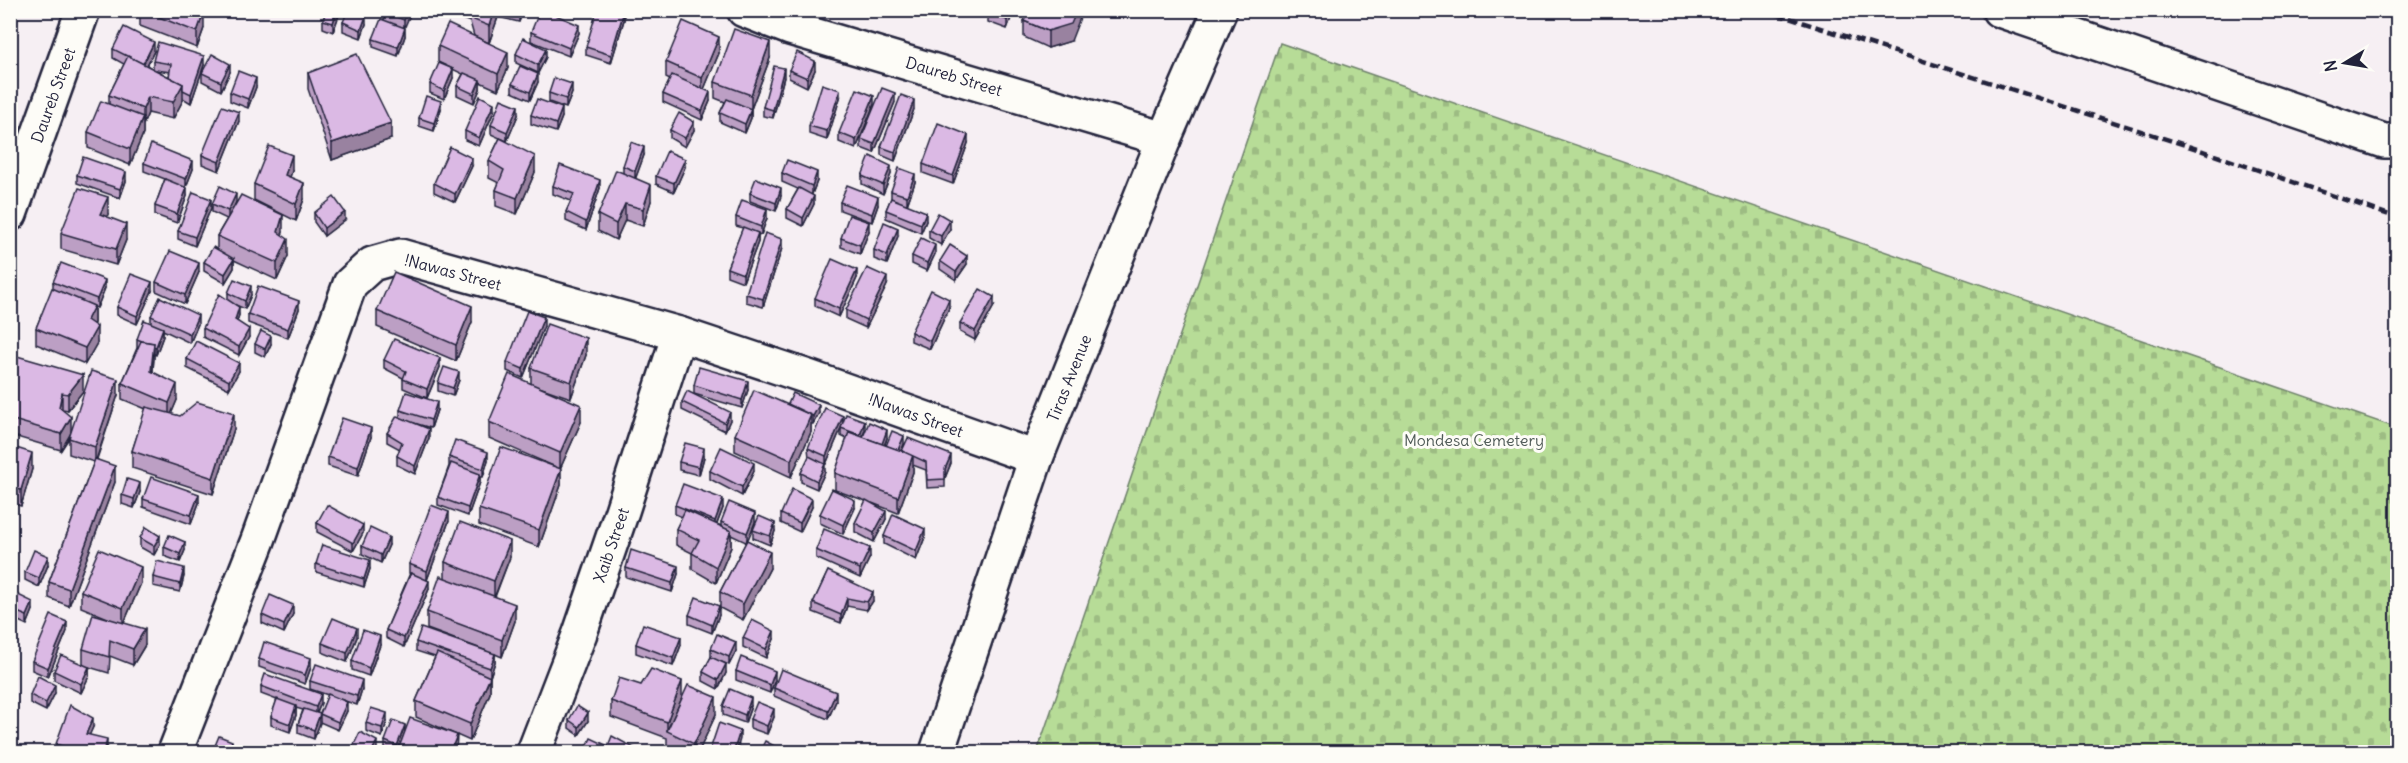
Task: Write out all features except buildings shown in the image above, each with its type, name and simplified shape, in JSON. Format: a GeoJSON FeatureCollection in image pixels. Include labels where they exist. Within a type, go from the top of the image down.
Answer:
{"type":"FeatureCollection","features":[{"type":"Feature","properties":{"kind":"street","name":"Daureb Street"},"geometry":{"type":"LineString","coordinates":[[10,214],[84,10]]}},
{"type":"Feature","properties":{"kind":"street","name":"Daureb Street"},"geometry":{"type":"LineString","coordinates":[[744,10],[790,28],[1164,140]]}},
{"type":"Feature","properties":{"kind":"street","name":"Tiras Avenue"},"geometry":{"type":"LineString","coordinates":[[937,753],[1036,458],[1164,140],[1220,10]]}},
{"type":"Feature","properties":{"kind":"street"},"geometry":{"type":"LineString","coordinates":[[1999,10],[2384,141],[2397,141]]}},
{"type":"Feature","properties":{"kind":"street","name":"!Nawas Street"},"geometry":{"type":"LineString","coordinates":[[175,753],[258,540],[350,284],[372,264],[400,256],[678,334],[808,377],[1036,458]]}},
{"type":"Feature","properties":{"kind":"street","name":"Xaib Street"},"geometry":{"type":"LineString","coordinates":[[534,753],[580,633],[622,511],[678,334]]}},
{"type":"Feature","properties":{"kind":"green space","name":"Mondesa Cemetery"},"geometry":{"type":"Polygon","coordinates":[[[1280,43],[2397,428],[2397,752],[1037,752],[1280,43]]]}},
{"type":"Feature","properties":{"kind":"railway"},"geometry":{"type":"LineString","coordinates":[[1764,10],[2188,146],[2398,218]]}}]}
